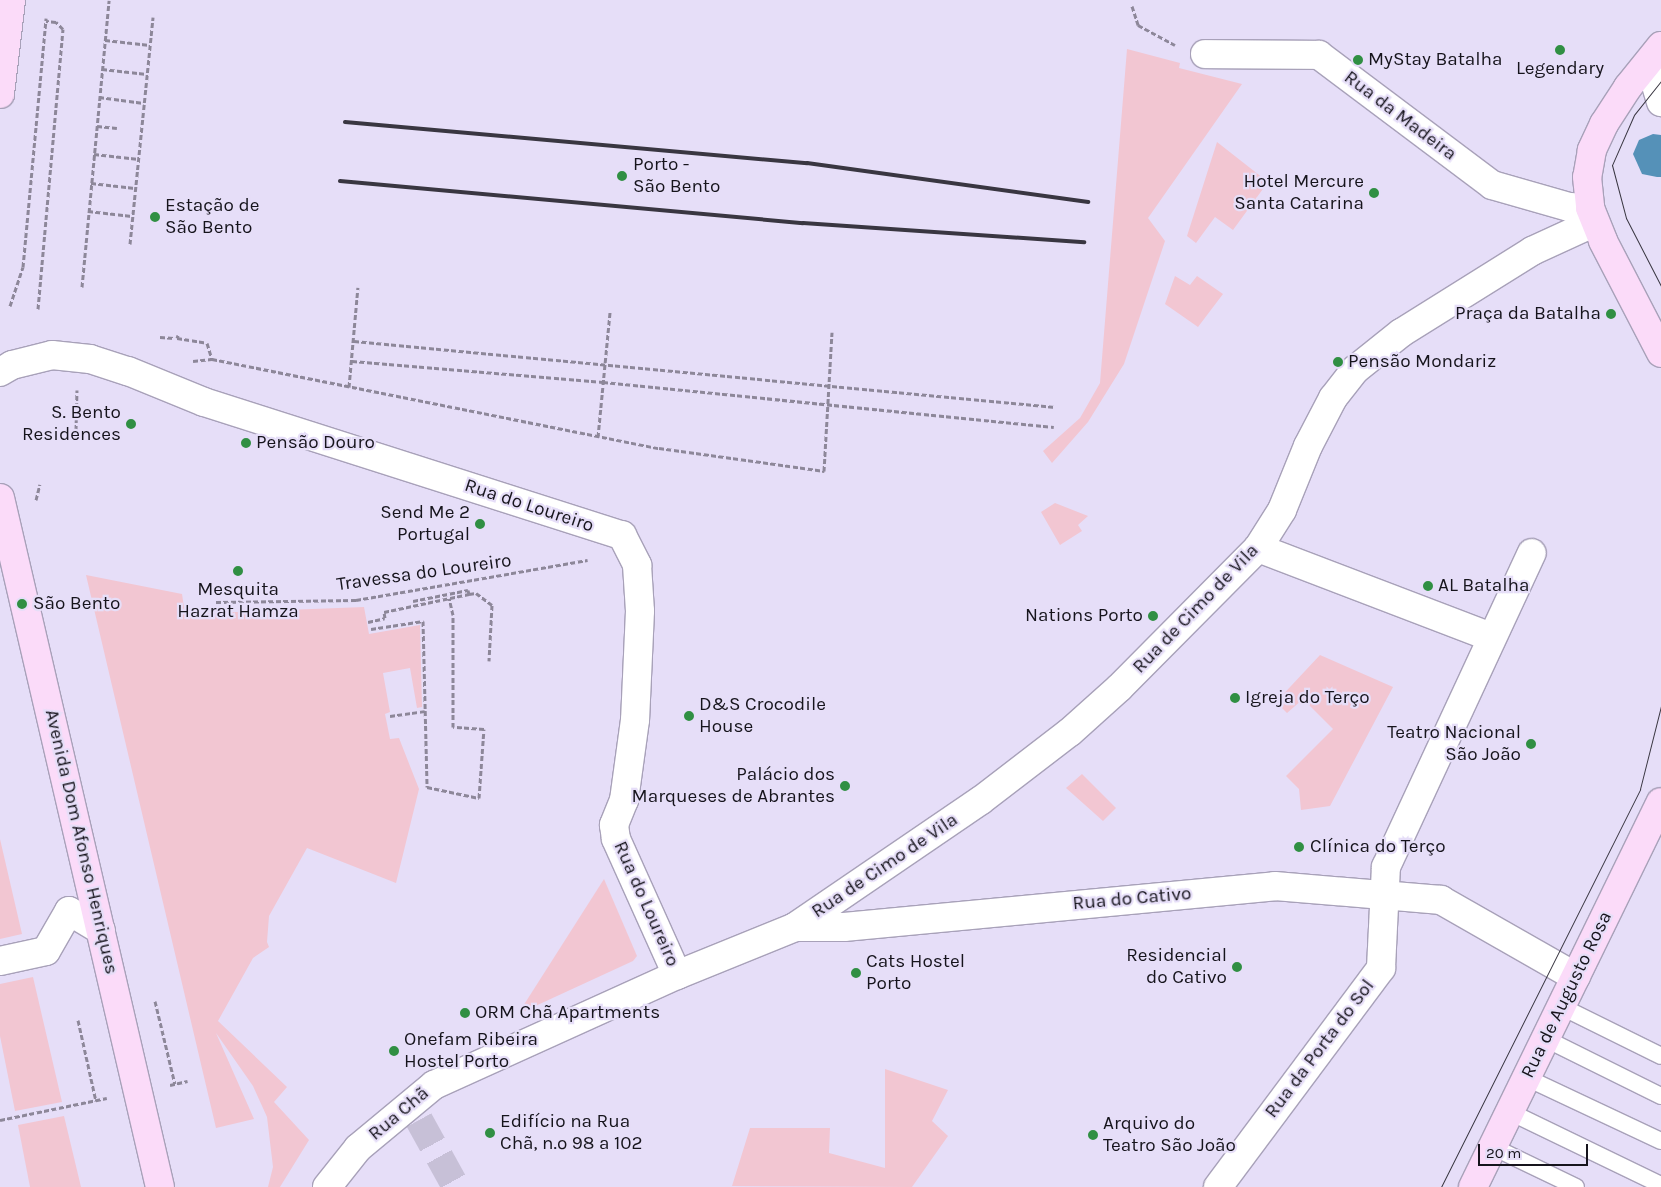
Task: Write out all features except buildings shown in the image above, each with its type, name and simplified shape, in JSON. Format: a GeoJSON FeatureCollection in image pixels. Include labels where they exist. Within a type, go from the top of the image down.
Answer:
{"type":"FeatureCollection","features":[{"type":"Feature","properties":{"kind":"main road"},"geometry":{"type":"LineString","coordinates":[[0,94],[10,0]]}},
{"type":"Feature","properties":{"kind":"main road"},"geometry":{"type":"LineString","coordinates":[[1655,54],[1628,87],[1592,150],[1586,177],[1592,215],[1661,353]]}},
{"type":"Feature","properties":{"kind":"main road","name":"Avenida Dom Afonso Henriques"},"geometry":{"type":"LineString","coordinates":[[0,498],[160,1187]]}},
{"type":"Feature","properties":{"kind":"main road","name":"Rua de Augusto Rosa"},"geometry":{"type":"LineString","coordinates":[[1478,1185],[1492,1146],[1562,1007],[1661,802]]}},
{"type":"Feature","properties":{"kind":"street","name":"Rua da Madeira"},"geometry":{"type":"LineString","coordinates":[[1205,54],[1319,55],[1492,185],[1592,215]]}},
{"type":"Feature","properties":{"kind":"street"},"geometry":{"type":"LineString","coordinates":[[1655,54],[1661,102]]}},
{"type":"Feature","properties":{"kind":"street","name":"Rua de Cimo de Vila"},"geometry":{"type":"LineString","coordinates":[[795,927],[980,801],[1070,732],[1119,688],[1258,548],[1282,510],[1308,446],[1333,398],[1356,370],[1401,333],[1592,215]]}},
{"type":"Feature","properties":{"kind":"street","name":"Rua do Loureiro"},"geometry":{"type":"LineString","coordinates":[[0,372],[12,365],[52,355],[90,359],[128,371],[204,402],[622,535],[637,564],[640,611],[635,720],[624,800],[614,825],[616,839],[677,975]]}},
{"type":"Feature","properties":{"kind":"street"},"geometry":{"type":"LineString","coordinates":[[1258,548],[1491,637]]}},
{"type":"Feature","properties":{"kind":"street","name":"Rua da Porta do Sol"},"geometry":{"type":"LineString","coordinates":[[1218,1187],[1381,968],[1383,897],[1386,867],[1489,649],[1491,637],[1532,553]]}},
{"type":"Feature","properties":{"kind":"street","name":"Rua do Cativo"},"geometry":{"type":"LineString","coordinates":[[677,975],[795,927],[844,926],[1275,886],[1383,897],[1441,900],[1576,977]]}},
{"type":"Feature","properties":{"kind":"street"},"geometry":{"type":"LineString","coordinates":[[0,961],[46,951],[69,911],[101,930]]}},
{"type":"Feature","properties":{"kind":"street","name":"Rua Chã"},"geometry":{"type":"LineString","coordinates":[[327,1187],[358,1148],[414,1113],[434,1085],[677,975]]}},
{"type":"Feature","properties":{"kind":"lane"},"geometry":{"type":"LineString","coordinates":[[1562,1007],[1661,1056]]}},
{"type":"Feature","properties":{"kind":"lane"},"geometry":{"type":"LineString","coordinates":[[1546,1039],[1661,1096]]}},
{"type":"Feature","properties":{"kind":"lane"},"geometry":{"type":"LineString","coordinates":[[1527,1078],[1661,1141]]}},
{"type":"Feature","properties":{"kind":"lane"},"geometry":{"type":"LineString","coordinates":[[1510,1112],[1661,1185]]}},
{"type":"Feature","properties":{"kind":"lane"},"geometry":{"type":"LineString","coordinates":[[1492,1146],[1576,1187]]}},
{"type":"Feature","properties":{"kind":"path"},"geometry":{"type":"LineString","coordinates":[[82,287],[109,0]]}},
{"type":"Feature","properties":{"kind":"path"},"geometry":{"type":"LineString","coordinates":[[1132,6],[1138,24],[1179,46]]}},
{"type":"Feature","properties":{"kind":"path"},"geometry":{"type":"LineString","coordinates":[[130,244],[153,17]]}},
{"type":"Feature","properties":{"kind":"path"},"geometry":{"type":"LineString","coordinates":[[10,306],[23,267],[46,20],[56,22],[63,29],[38,308]]}},
{"type":"Feature","properties":{"kind":"path"},"geometry":{"type":"LineString","coordinates":[[105,40],[150,45]]}},
{"type":"Feature","properties":{"kind":"path"},"geometry":{"type":"LineString","coordinates":[[102,69],[147,74]]}},
{"type":"Feature","properties":{"kind":"path"},"geometry":{"type":"LineString","coordinates":[[99,97],[144,102]]}},
{"type":"Feature","properties":{"kind":"path"},"geometry":{"type":"LineString","coordinates":[[97,126],[117,128]]}},
{"type":"Feature","properties":{"kind":"path"},"geometry":{"type":"LineString","coordinates":[[94,154],[138,159]]}},
{"type":"Feature","properties":{"kind":"path"},"geometry":{"type":"LineString","coordinates":[[91,183],[135,188]]}},
{"type":"Feature","properties":{"kind":"path"},"geometry":{"type":"LineString","coordinates":[[88,211],[132,216]]}},
{"type":"Feature","properties":{"kind":"path"},"geometry":{"type":"LineString","coordinates":[[349,386],[358,287]]}},
{"type":"Feature","properties":{"kind":"path"},"geometry":{"type":"LineString","coordinates":[[598,436],[610,312]]}},
{"type":"Feature","properties":{"kind":"path"},"geometry":{"type":"LineString","coordinates":[[184,363],[212,358],[598,436],[824,471],[832,332]]}},
{"type":"Feature","properties":{"kind":"path"},"geometry":{"type":"LineString","coordinates":[[178,335],[177,338],[207,343],[212,358]]}},
{"type":"Feature","properties":{"kind":"path"},"geometry":{"type":"LineString","coordinates":[[160,337],[174,338]]}},
{"type":"Feature","properties":{"kind":"path"},"geometry":{"type":"LineString","coordinates":[[354,341],[1055,407]]}},
{"type":"Feature","properties":{"kind":"path"},"geometry":{"type":"LineString","coordinates":[[352,361],[603,382],[1054,427]]}},
{"type":"Feature","properties":{"kind":"path"},"geometry":{"type":"LineString","coordinates":[[76,430],[77,396]]}},
{"type":"Feature","properties":{"kind":"path","name":"Travessa do Loureiro"},"geometry":{"type":"LineString","coordinates":[[216,602],[356,600],[547,569],[609,556],[622,535]]}},
{"type":"Feature","properties":{"kind":"path"},"geometry":{"type":"LineString","coordinates":[[413,601],[468,590],[469,594]]}},
{"type":"Feature","properties":{"kind":"path"},"geometry":{"type":"LineString","coordinates":[[368,622],[385,618],[384,612],[476,592],[492,605],[489,661]]}},
{"type":"Feature","properties":{"kind":"path"},"geometry":{"type":"LineString","coordinates":[[371,629],[423,621],[427,787],[479,798],[484,729],[453,727],[453,615],[450,598]]}},
{"type":"Feature","properties":{"kind":"path"},"geometry":{"type":"LineString","coordinates":[[390,716],[425,711]]}},
{"type":"Feature","properties":{"kind":"path"},"geometry":{"type":"LineString","coordinates":[[155,1002],[175,1084]]}},
{"type":"Feature","properties":{"kind":"path"},"geometry":{"type":"LineString","coordinates":[[78,1020],[96,1101]]}},
{"type":"Feature","properties":{"kind":"path"},"geometry":{"type":"LineString","coordinates":[[0,1120],[188,1081]]}},
{"type":"Feature","properties":{"kind":"shaded area"},"geometry":{"type":"Polygon","coordinates":[[[1127,49],[1180,63],[1179,68],[1242,84],[1148,218],[1165,241],[1124,364],[1088,422],[1052,463],[1043,451],[1080,418],[1100,383],[1127,49]]]}},
{"type":"Feature","properties":{"kind":"shaded area"},"geometry":{"type":"Polygon","coordinates":[[[1217,142],[1268,182],[1233,230],[1215,217],[1196,243],[1187,236],[1217,142]]]}},
{"type":"Feature","properties":{"kind":"shaded area"},"geometry":{"type":"Polygon","coordinates":[[[1175,276],[1190,285],[1197,276],[1223,294],[1198,327],[1165,304],[1175,276]]]}},
{"type":"Feature","properties":{"kind":"shaded area"},"geometry":{"type":"Polygon","coordinates":[[[1055,503],[1088,516],[1078,525],[1082,531],[1060,545],[1041,512],[1055,503]]]}},
{"type":"Feature","properties":{"kind":"shaded area"},"geometry":{"type":"Polygon","coordinates":[[[86,575],[182,594],[185,614],[364,607],[369,634],[420,625],[422,707],[417,708],[410,668],[383,673],[390,712],[385,714],[390,739],[399,738],[419,789],[396,883],[307,848],[269,916],[267,942],[269,947],[253,958],[218,1021],[287,1087],[274,1102],[309,1140],[280,1187],[268,1187],[273,1167],[267,1117],[253,1086],[216,1033],[254,1119],[216,1128],[86,575]]]}},
{"type":"Feature","properties":{"kind":"shaded area"},"geometry":{"type":"Polygon","coordinates":[[[1320,655],[1393,687],[1330,806],[1301,810],[1299,789],[1286,776],[1333,729],[1303,699],[1287,713],[1276,702],[1320,655]]]}},
{"type":"Feature","properties":{"kind":"shaded area"},"geometry":{"type":"Polygon","coordinates":[[[1082,774],[1116,808],[1103,821],[1066,788],[1082,774]]]}},
{"type":"Feature","properties":{"kind":"shaded area"},"geometry":{"type":"Polygon","coordinates":[[[0,839],[22,934],[0,939],[0,839]]]}},
{"type":"Feature","properties":{"kind":"shaded area"},"geometry":{"type":"Polygon","coordinates":[[[604,879],[637,956],[633,961],[518,1014],[604,879]]]}},
{"type":"Feature","properties":{"kind":"shaded area"},"geometry":{"type":"Polygon","coordinates":[[[33,977],[62,1102],[15,1111],[0,1036],[0,984],[33,977]]]}},
{"type":"Feature","properties":{"kind":"shaded area"},"geometry":{"type":"Polygon","coordinates":[[[885,1069],[948,1090],[932,1121],[948,1136],[912,1187],[732,1186],[750,1128],[830,1128],[829,1153],[885,1168],[885,1069]]]}},
{"type":"Feature","properties":{"kind":"shaded area"},"geometry":{"type":"Polygon","coordinates":[[[64,1116],[81,1187],[30,1187],[18,1125],[64,1116]]]}},
{"type":"Feature","properties":{"kind":"water"},"geometry":{"type":"Polygon","coordinates":[[[1653,134],[1661,135],[1661,177],[1642,174],[1633,154],[1639,140],[1653,134]]]}},
{"type":"Feature","properties":{"kind":"tunnel"},"geometry":{"type":"LineString","coordinates":[[419,1120],[456,1187]]}},
{"type":"Feature","properties":{"kind":"tram line"},"geometry":{"type":"LineString","coordinates":[[1661,81],[1634,115],[1612,165],[1626,218],[1661,286]]}},
{"type":"Feature","properties":{"kind":"tram line"},"geometry":{"type":"LineString","coordinates":[[1441,1187],[1640,789],[1661,706]]}},
{"type":"Feature","properties":{"kind":"railway"},"geometry":{"type":"LineString","coordinates":[[345,122],[807,163],[1088,202]]}},
{"type":"Feature","properties":{"kind":"railway"},"geometry":{"type":"LineString","coordinates":[[340,181],[803,223],[1084,242]]}},
{"type":"Feature","properties":{"kind":"place","name":"Legendary"},"geometry":{"type":"Point","coordinates":[1560,50]}},
{"type":"Feature","properties":{"kind":"place","name":"MyStay Batalha"},"geometry":{"type":"Point","coordinates":[1358,60]}},
{"type":"Feature","properties":{"kind":"place","name":"Porto - São Bento"},"geometry":{"type":"Point","coordinates":[622,176]}},
{"type":"Feature","properties":{"kind":"place","name":"Hotel Mercure Santa Catarina"},"geometry":{"type":"Point","coordinates":[1374,193]}},
{"type":"Feature","properties":{"kind":"place","name":"Estação de São Bento"},"geometry":{"type":"Point","coordinates":[155,217]}},
{"type":"Feature","properties":{"kind":"place","name":"Praça da Batalha"},"geometry":{"type":"Point","coordinates":[1611,314]}},
{"type":"Feature","properties":{"kind":"place","name":"Pensão Mondariz"},"geometry":{"type":"Point","coordinates":[1338,362]}},
{"type":"Feature","properties":{"kind":"place","name":"S. Bento Residences"},"geometry":{"type":"Point","coordinates":[131,424]}},
{"type":"Feature","properties":{"kind":"place","name":"Pensão Douro"},"geometry":{"type":"Point","coordinates":[246,443]}},
{"type":"Feature","properties":{"kind":"place","name":"Send Me 2 Portugal"},"geometry":{"type":"Point","coordinates":[480,524]}},
{"type":"Feature","properties":{"kind":"place","name":"Mesquita Hazrat Hamza"},"geometry":{"type":"Point","coordinates":[238,571]}},
{"type":"Feature","properties":{"kind":"place","name":"AL Batalha"},"geometry":{"type":"Point","coordinates":[1428,586]}},
{"type":"Feature","properties":{"kind":"place","name":"São Bento"},"geometry":{"type":"Point","coordinates":[22,604]}},
{"type":"Feature","properties":{"kind":"place","name":"Nations Porto"},"geometry":{"type":"Point","coordinates":[1153,616]}},
{"type":"Feature","properties":{"kind":"place","name":"Igreja do Terço"},"geometry":{"type":"Point","coordinates":[1235,698]}},
{"type":"Feature","properties":{"kind":"place","name":"D&S Crocodile House"},"geometry":{"type":"Point","coordinates":[689,716]}},
{"type":"Feature","properties":{"kind":"place","name":"Teatro Nacional São João"},"geometry":{"type":"Point","coordinates":[1531,744]}},
{"type":"Feature","properties":{"kind":"place","name":"Palácio dos Marqueses de Abrantes"},"geometry":{"type":"Point","coordinates":[845,786]}},
{"type":"Feature","properties":{"kind":"place","name":"Clínica do Terço"},"geometry":{"type":"Point","coordinates":[1299,847]}},
{"type":"Feature","properties":{"kind":"place","name":"Residencial do Cativo"},"geometry":{"type":"Point","coordinates":[1237,967]}},
{"type":"Feature","properties":{"kind":"place","name":"Cats Hostel Porto"},"geometry":{"type":"Point","coordinates":[856,973]}},
{"type":"Feature","properties":{"kind":"place","name":"ORM Chã Apartments"},"geometry":{"type":"Point","coordinates":[465,1013]}},
{"type":"Feature","properties":{"kind":"place","name":"Onefam Ribeira Hostel Porto"},"geometry":{"type":"Point","coordinates":[394,1051]}},
{"type":"Feature","properties":{"kind":"place","name":"Edifício na Rua Chã, n.º 98 a 102"},"geometry":{"type":"Point","coordinates":[490,1133]}},
{"type":"Feature","properties":{"kind":"place","name":"Arquivo do Teatro São João"},"geometry":{"type":"Point","coordinates":[1093,1135]}}]}
